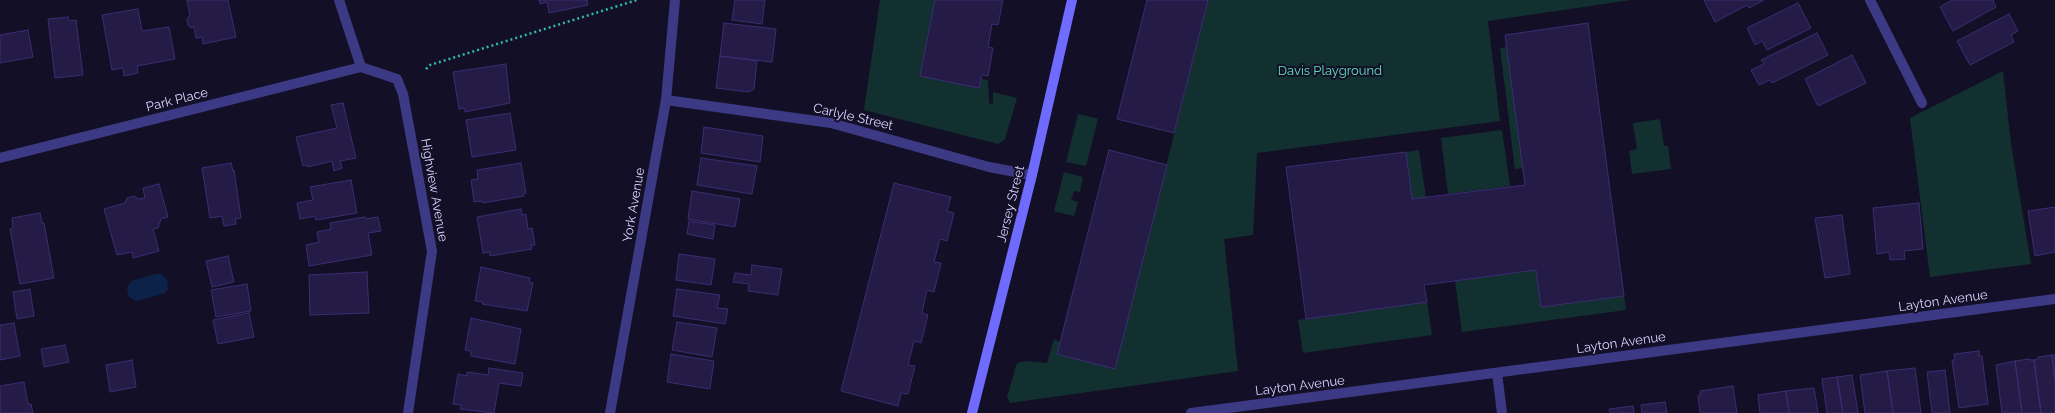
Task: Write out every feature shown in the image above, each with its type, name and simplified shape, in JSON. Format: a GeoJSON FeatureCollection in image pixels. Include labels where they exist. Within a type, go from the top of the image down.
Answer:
{"type":"FeatureCollection","features":[{"type":"Feature","properties":{"kind":"street"},"geometry":{"type":"LineString","coordinates":[[339,0],[361,67]]}},
{"type":"Feature","properties":{"kind":"street","name":"York Avenue"},"geometry":{"type":"LineString","coordinates":[[610,413],[666,100],[676,0]]}},
{"type":"Feature","properties":{"kind":"street","name":"Jersey Street"},"geometry":{"type":"LineString","coordinates":[[972,413],[1032,176],[1072,0]]}},
{"type":"Feature","properties":{"kind":"street"},"geometry":{"type":"LineString","coordinates":[[1870,0],[1922,103]]}},
{"type":"Feature","properties":{"kind":"street","name":"Park Place"},"geometry":{"type":"LineString","coordinates":[[0,158],[361,67]]}},
{"type":"Feature","properties":{"kind":"street","name":"Highview Avenue"},"geometry":{"type":"LineString","coordinates":[[361,67],[397,79],[403,94],[432,251],[408,413]]}},
{"type":"Feature","properties":{"kind":"street","name":"Carlyle Street"},"geometry":{"type":"LineString","coordinates":[[666,100],[831,123],[989,167],[1032,176]]}},
{"type":"Feature","properties":{"kind":"street","name":"Layton Avenue"},"geometry":{"type":"LineString","coordinates":[[1191,413],[2055,299]]}},
{"type":"Feature","properties":{"kind":"street"},"geometry":{"type":"LineString","coordinates":[[1497,373],[1502,413]]}},
{"type":"Feature","properties":{"kind":"path"},"geometry":{"type":"LineString","coordinates":[[426,69],[430,64],[637,0]]}},
{"type":"Feature","properties":{"kind":"green space"},"geometry":{"type":"Polygon","coordinates":[[[880,0],[935,0],[920,76],[979,88],[981,79],[988,80],[989,103],[993,105],[993,92],[1017,98],[1005,139],[998,144],[864,110],[880,0]]]}},
{"type":"Feature","properties":{"kind":"green space","name":"Davis Playground"},"geometry":{"type":"Polygon","coordinates":[[[1208,0],[1631,0],[1488,21],[1500,121],[1257,153],[1253,235],[1224,239],[1238,371],[1010,403],[1007,397],[1017,363],[1026,361],[1047,363],[1054,339],[1115,368],[1208,0]]]}},
{"type":"Feature","properties":{"kind":"green space"},"geometry":{"type":"Polygon","coordinates":[[[1507,47],[1523,168],[1515,169],[1500,48],[1507,47]]]}},
{"type":"Feature","properties":{"kind":"green space"},"geometry":{"type":"Polygon","coordinates":[[[2003,71],[2011,144],[2031,264],[1930,277],[1910,118],[2003,71]]]}},
{"type":"Feature","properties":{"kind":"green space"},"geometry":{"type":"Polygon","coordinates":[[[1078,114],[1098,119],[1086,166],[1066,162],[1078,114]]]}},
{"type":"Feature","properties":{"kind":"green space"},"geometry":{"type":"Polygon","coordinates":[[[1660,119],[1664,146],[1668,146],[1671,169],[1632,174],[1629,151],[1637,149],[1633,123],[1660,119]]]}},
{"type":"Feature","properties":{"kind":"green space"},"geometry":{"type":"Polygon","coordinates":[[[1502,130],[1510,186],[1448,194],[1441,138],[1502,130]]]}},
{"type":"Feature","properties":{"kind":"green space"},"geometry":{"type":"Polygon","coordinates":[[[1419,150],[1426,198],[1412,199],[1406,152],[1419,150]]]}},
{"type":"Feature","properties":{"kind":"green space"},"geometry":{"type":"Polygon","coordinates":[[[1064,172],[1083,177],[1080,192],[1074,191],[1071,200],[1078,202],[1074,216],[1054,211],[1064,172]]]}},
{"type":"Feature","properties":{"kind":"green space"},"geometry":{"type":"Polygon","coordinates":[[[1536,270],[1542,307],[1624,296],[1626,310],[1462,332],[1455,281],[1536,270]]]}},
{"type":"Feature","properties":{"kind":"green space"},"geometry":{"type":"Polygon","coordinates":[[[1427,302],[1432,335],[1303,353],[1298,320],[1427,302]]]}},
{"type":"Feature","properties":{"kind":"water"},"geometry":{"type":"Polygon","coordinates":[[[161,274],[167,280],[168,289],[165,293],[136,301],[129,297],[127,288],[131,281],[161,274]]]}},
{"type":"Feature","properties":{"kind":"building"},"geometry":{"type":"Polygon","coordinates":[[[187,0],[228,0],[236,37],[203,44],[202,37],[196,38],[194,27],[191,28],[188,25],[187,19],[190,15],[187,0]]]}},
{"type":"Feature","properties":{"kind":"building"},"geometry":{"type":"Polygon","coordinates":[[[539,0],[587,0],[588,5],[549,13],[547,2],[540,4],[539,0]]]}},
{"type":"Feature","properties":{"kind":"building"},"geometry":{"type":"Polygon","coordinates":[[[735,0],[765,0],[762,24],[732,20],[735,0]]]}},
{"type":"Feature","properties":{"kind":"building"},"geometry":{"type":"Polygon","coordinates":[[[935,0],[1003,0],[998,25],[992,24],[988,47],[993,48],[988,76],[982,75],[979,88],[920,76],[935,0]]]}},
{"type":"Feature","properties":{"kind":"building"},"geometry":{"type":"Polygon","coordinates":[[[1147,0],[1208,0],[1174,133],[1117,119],[1147,0]]]}},
{"type":"Feature","properties":{"kind":"building"},"geometry":{"type":"Polygon","coordinates":[[[1704,0],[1764,0],[1749,8],[1747,5],[1715,22],[1704,0]]]}},
{"type":"Feature","properties":{"kind":"building"},"geometry":{"type":"Polygon","coordinates":[[[1952,0],[1994,0],[1993,1],[1996,7],[1953,31],[1940,7],[1952,0]]]}},
{"type":"Feature","properties":{"kind":"building"},"geometry":{"type":"Polygon","coordinates":[[[1798,3],[1811,28],[1767,50],[1762,41],[1755,45],[1747,28],[1798,3]]]}},
{"type":"Feature","properties":{"kind":"building"},"geometry":{"type":"Polygon","coordinates":[[[138,9],[142,31],[169,27],[175,59],[137,66],[138,73],[124,76],[123,68],[112,70],[102,15],[138,9]]]}},
{"type":"Feature","properties":{"kind":"building"},"geometry":{"type":"Polygon","coordinates":[[[2009,14],[2018,31],[2011,35],[2014,42],[1970,65],[1957,41],[2009,14]]]}},
{"type":"Feature","properties":{"kind":"building"},"geometry":{"type":"Polygon","coordinates":[[[68,17],[69,21],[76,20],[83,75],[55,78],[48,19],[68,17]]]}},
{"type":"Feature","properties":{"kind":"building"},"geometry":{"type":"Polygon","coordinates":[[[724,23],[776,29],[772,62],[720,56],[724,23]]]}},
{"type":"Feature","properties":{"kind":"building"},"geometry":{"type":"Polygon","coordinates":[[[1588,23],[1624,296],[1541,307],[1536,270],[1424,285],[1427,302],[1306,319],[1286,167],[1406,152],[1412,199],[1525,185],[1505,35],[1588,23]]]}},
{"type":"Feature","properties":{"kind":"building"},"geometry":{"type":"Polygon","coordinates":[[[28,30],[33,57],[0,63],[0,35],[28,30]]]}},
{"type":"Feature","properties":{"kind":"building"},"geometry":{"type":"Polygon","coordinates":[[[1817,33],[1828,55],[1772,83],[1770,80],[1759,85],[1751,70],[1764,64],[1761,60],[1817,33]]]}},
{"type":"Feature","properties":{"kind":"building"},"geometry":{"type":"Polygon","coordinates":[[[1852,55],[1866,83],[1818,106],[1805,79],[1852,55]]]}},
{"type":"Feature","properties":{"kind":"building"},"geometry":{"type":"Polygon","coordinates":[[[720,56],[757,61],[754,89],[749,92],[716,88],[720,56]]]}},
{"type":"Feature","properties":{"kind":"building"},"geometry":{"type":"Polygon","coordinates":[[[506,64],[510,103],[465,112],[465,108],[459,109],[453,72],[506,64]]]}},
{"type":"Feature","properties":{"kind":"building"},"geometry":{"type":"Polygon","coordinates":[[[343,103],[356,158],[340,161],[342,168],[334,171],[332,161],[308,167],[308,165],[303,166],[296,137],[337,128],[331,105],[343,103]]]}},
{"type":"Feature","properties":{"kind":"building"},"geometry":{"type":"Polygon","coordinates":[[[510,113],[516,150],[472,157],[466,120],[510,113]]]}},
{"type":"Feature","properties":{"kind":"building"},"geometry":{"type":"Polygon","coordinates":[[[704,127],[763,136],[760,162],[701,153],[704,127]]]}},
{"type":"Feature","properties":{"kind":"building"},"geometry":{"type":"Polygon","coordinates":[[[1109,150],[1167,165],[1115,369],[1057,354],[1109,150]]]}},
{"type":"Feature","properties":{"kind":"building"},"geometry":{"type":"Polygon","coordinates":[[[701,158],[757,166],[752,194],[697,185],[701,158]]]}},
{"type":"Feature","properties":{"kind":"building"},"geometry":{"type":"Polygon","coordinates":[[[231,163],[233,171],[234,170],[241,218],[235,219],[236,224],[224,226],[222,216],[210,218],[202,168],[231,163]]]}},
{"type":"Feature","properties":{"kind":"building"},"geometry":{"type":"Polygon","coordinates":[[[521,163],[526,193],[523,194],[524,196],[482,203],[482,201],[474,202],[471,180],[478,179],[477,170],[521,163]]]}},
{"type":"Feature","properties":{"kind":"building"},"geometry":{"type":"Polygon","coordinates":[[[351,180],[357,213],[316,220],[315,216],[300,219],[297,203],[313,200],[310,187],[351,180]]]}},
{"type":"Feature","properties":{"kind":"building"},"geometry":{"type":"Polygon","coordinates":[[[894,183],[951,197],[947,211],[954,213],[947,241],[940,239],[934,262],[941,263],[934,292],[927,290],[922,313],[928,315],[921,343],[914,341],[908,365],[915,366],[908,394],[901,393],[898,406],[841,391],[894,183]]]}},
{"type":"Feature","properties":{"kind":"building"},"geometry":{"type":"Polygon","coordinates":[[[159,184],[168,217],[161,219],[158,228],[153,229],[159,251],[133,258],[132,252],[117,255],[104,209],[125,203],[127,198],[134,196],[139,199],[145,198],[143,188],[159,184]]]}},
{"type":"Feature","properties":{"kind":"building"},"geometry":{"type":"Polygon","coordinates":[[[692,191],[740,199],[735,227],[688,219],[692,191]]]}},
{"type":"Feature","properties":{"kind":"building"},"geometry":{"type":"Polygon","coordinates":[[[1919,203],[1923,249],[1904,251],[1905,259],[1890,260],[1889,252],[1877,254],[1873,208],[1919,203]]]}},
{"type":"Feature","properties":{"kind":"building"},"geometry":{"type":"Polygon","coordinates":[[[2055,207],[2055,252],[2035,256],[2028,211],[2055,207]]]}},
{"type":"Feature","properties":{"kind":"building"},"geometry":{"type":"Polygon","coordinates":[[[521,209],[522,215],[526,214],[528,229],[532,228],[535,245],[531,245],[532,249],[490,256],[490,252],[483,253],[477,217],[521,209]]]}},
{"type":"Feature","properties":{"kind":"building"},"geometry":{"type":"Polygon","coordinates":[[[40,213],[42,223],[44,223],[54,278],[20,284],[10,229],[13,228],[12,218],[40,213]]]}},
{"type":"Feature","properties":{"kind":"building"},"geometry":{"type":"Polygon","coordinates":[[[1842,215],[1850,274],[1825,278],[1815,218],[1842,215]]]}},
{"type":"Feature","properties":{"kind":"building"},"geometry":{"type":"Polygon","coordinates":[[[365,217],[366,219],[378,217],[381,231],[368,233],[372,255],[309,266],[306,245],[319,242],[317,232],[331,229],[330,223],[365,217]]]}},
{"type":"Feature","properties":{"kind":"building"},"geometry":{"type":"Polygon","coordinates":[[[689,221],[715,225],[713,239],[687,234],[689,221]]]}},
{"type":"Feature","properties":{"kind":"building"},"geometry":{"type":"Polygon","coordinates":[[[679,254],[715,259],[711,285],[676,280],[679,254]]]}},
{"type":"Feature","properties":{"kind":"building"},"geometry":{"type":"Polygon","coordinates":[[[228,256],[234,282],[212,287],[206,261],[228,256]]]}},
{"type":"Feature","properties":{"kind":"building"},"geometry":{"type":"Polygon","coordinates":[[[752,265],[782,269],[778,295],[748,291],[749,284],[733,282],[735,273],[751,275],[752,265]]]}},
{"type":"Feature","properties":{"kind":"building"},"geometry":{"type":"Polygon","coordinates":[[[481,267],[530,278],[529,282],[533,283],[527,311],[482,304],[483,302],[475,301],[481,267]]]}},
{"type":"Feature","properties":{"kind":"building"},"geometry":{"type":"Polygon","coordinates":[[[367,272],[369,313],[310,315],[309,275],[367,272]]]}},
{"type":"Feature","properties":{"kind":"building"},"geometry":{"type":"Polygon","coordinates":[[[247,284],[251,311],[216,317],[211,290],[247,284]]]}},
{"type":"Feature","properties":{"kind":"building"},"geometry":{"type":"Polygon","coordinates":[[[30,289],[34,316],[17,319],[13,292],[30,289]]]}},
{"type":"Feature","properties":{"kind":"building"},"geometry":{"type":"Polygon","coordinates":[[[677,289],[720,295],[717,308],[728,309],[725,324],[673,316],[677,289]]]}},
{"type":"Feature","properties":{"kind":"building"},"geometry":{"type":"Polygon","coordinates":[[[249,313],[254,337],[218,344],[213,320],[249,313]]]}},
{"type":"Feature","properties":{"kind":"building"},"geometry":{"type":"Polygon","coordinates":[[[471,318],[521,329],[515,364],[471,356],[471,351],[465,350],[471,318]]]}},
{"type":"Feature","properties":{"kind":"building"},"geometry":{"type":"Polygon","coordinates":[[[677,322],[717,328],[712,357],[672,350],[677,322]]]}},
{"type":"Feature","properties":{"kind":"building"},"geometry":{"type":"Polygon","coordinates":[[[14,323],[20,356],[0,360],[0,325],[14,323]]]}},
{"type":"Feature","properties":{"kind":"building"},"geometry":{"type":"Polygon","coordinates":[[[65,345],[69,362],[44,367],[41,349],[65,345]]]}},
{"type":"Feature","properties":{"kind":"building"},"geometry":{"type":"Polygon","coordinates":[[[1979,351],[1979,356],[1982,356],[1988,404],[1959,408],[1952,360],[1955,360],[1954,354],[1979,351]]]}},
{"type":"Feature","properties":{"kind":"building"},"geometry":{"type":"Polygon","coordinates":[[[671,354],[714,361],[710,389],[667,382],[671,354]]]}},
{"type":"Feature","properties":{"kind":"building"},"geometry":{"type":"Polygon","coordinates":[[[2052,355],[2055,355],[2055,381],[2052,355]]]}},
{"type":"Feature","properties":{"kind":"building"},"geometry":{"type":"Polygon","coordinates":[[[2052,355],[2055,381],[2055,413],[2041,413],[2034,360],[2038,359],[2038,357],[2052,355]]]}},
{"type":"Feature","properties":{"kind":"building"},"geometry":{"type":"Polygon","coordinates":[[[2029,359],[2034,360],[2041,413],[2022,413],[2015,361],[2029,359]]]}},
{"type":"Feature","properties":{"kind":"building"},"geometry":{"type":"Polygon","coordinates":[[[132,360],[136,387],[110,392],[106,365],[132,360]]]}},
{"type":"Feature","properties":{"kind":"building"},"geometry":{"type":"Polygon","coordinates":[[[2015,361],[2022,413],[2002,413],[1996,365],[2015,361]]]}},
{"type":"Feature","properties":{"kind":"building"},"geometry":{"type":"Polygon","coordinates":[[[489,368],[523,373],[521,386],[499,383],[494,413],[460,409],[461,405],[453,404],[458,374],[467,376],[467,372],[488,375],[489,368]]]}},
{"type":"Feature","properties":{"kind":"building"},"geometry":{"type":"Polygon","coordinates":[[[1915,368],[1921,413],[1893,413],[1887,371],[1915,368]]]}},
{"type":"Feature","properties":{"kind":"building"},"geometry":{"type":"Polygon","coordinates":[[[1945,370],[1950,413],[1932,413],[1927,372],[1945,370]]]}},
{"type":"Feature","properties":{"kind":"building"},"geometry":{"type":"Polygon","coordinates":[[[1887,371],[1893,413],[1865,413],[1860,375],[1887,371]]]}},
{"type":"Feature","properties":{"kind":"building"},"geometry":{"type":"Polygon","coordinates":[[[1852,375],[1858,413],[1843,413],[1837,377],[1852,375]]]}},
{"type":"Feature","properties":{"kind":"building"},"geometry":{"type":"Polygon","coordinates":[[[1837,377],[1843,413],[1827,413],[1822,379],[1837,377]]]}},
{"type":"Feature","properties":{"kind":"building"},"geometry":{"type":"Polygon","coordinates":[[[24,382],[28,404],[31,404],[33,413],[0,413],[0,386],[24,382]]]}},
{"type":"Feature","properties":{"kind":"building"},"geometry":{"type":"Polygon","coordinates":[[[1733,386],[1737,413],[1700,413],[1698,396],[1700,396],[1700,391],[1733,386]]]}},
{"type":"Feature","properties":{"kind":"building"},"geometry":{"type":"Polygon","coordinates":[[[1814,388],[1818,413],[1789,413],[1786,391],[1814,388]]]}},
{"type":"Feature","properties":{"kind":"building"},"geometry":{"type":"Polygon","coordinates":[[[1786,391],[1789,413],[1760,413],[1758,395],[1786,391]]]}},
{"type":"Feature","properties":{"kind":"building"},"geometry":{"type":"Polygon","coordinates":[[[1665,402],[1667,413],[1642,413],[1641,405],[1665,402]]]}},
{"type":"Feature","properties":{"kind":"building"},"geometry":{"type":"Polygon","coordinates":[[[1633,406],[1634,413],[1610,413],[1609,409],[1633,406]]]}}]}
